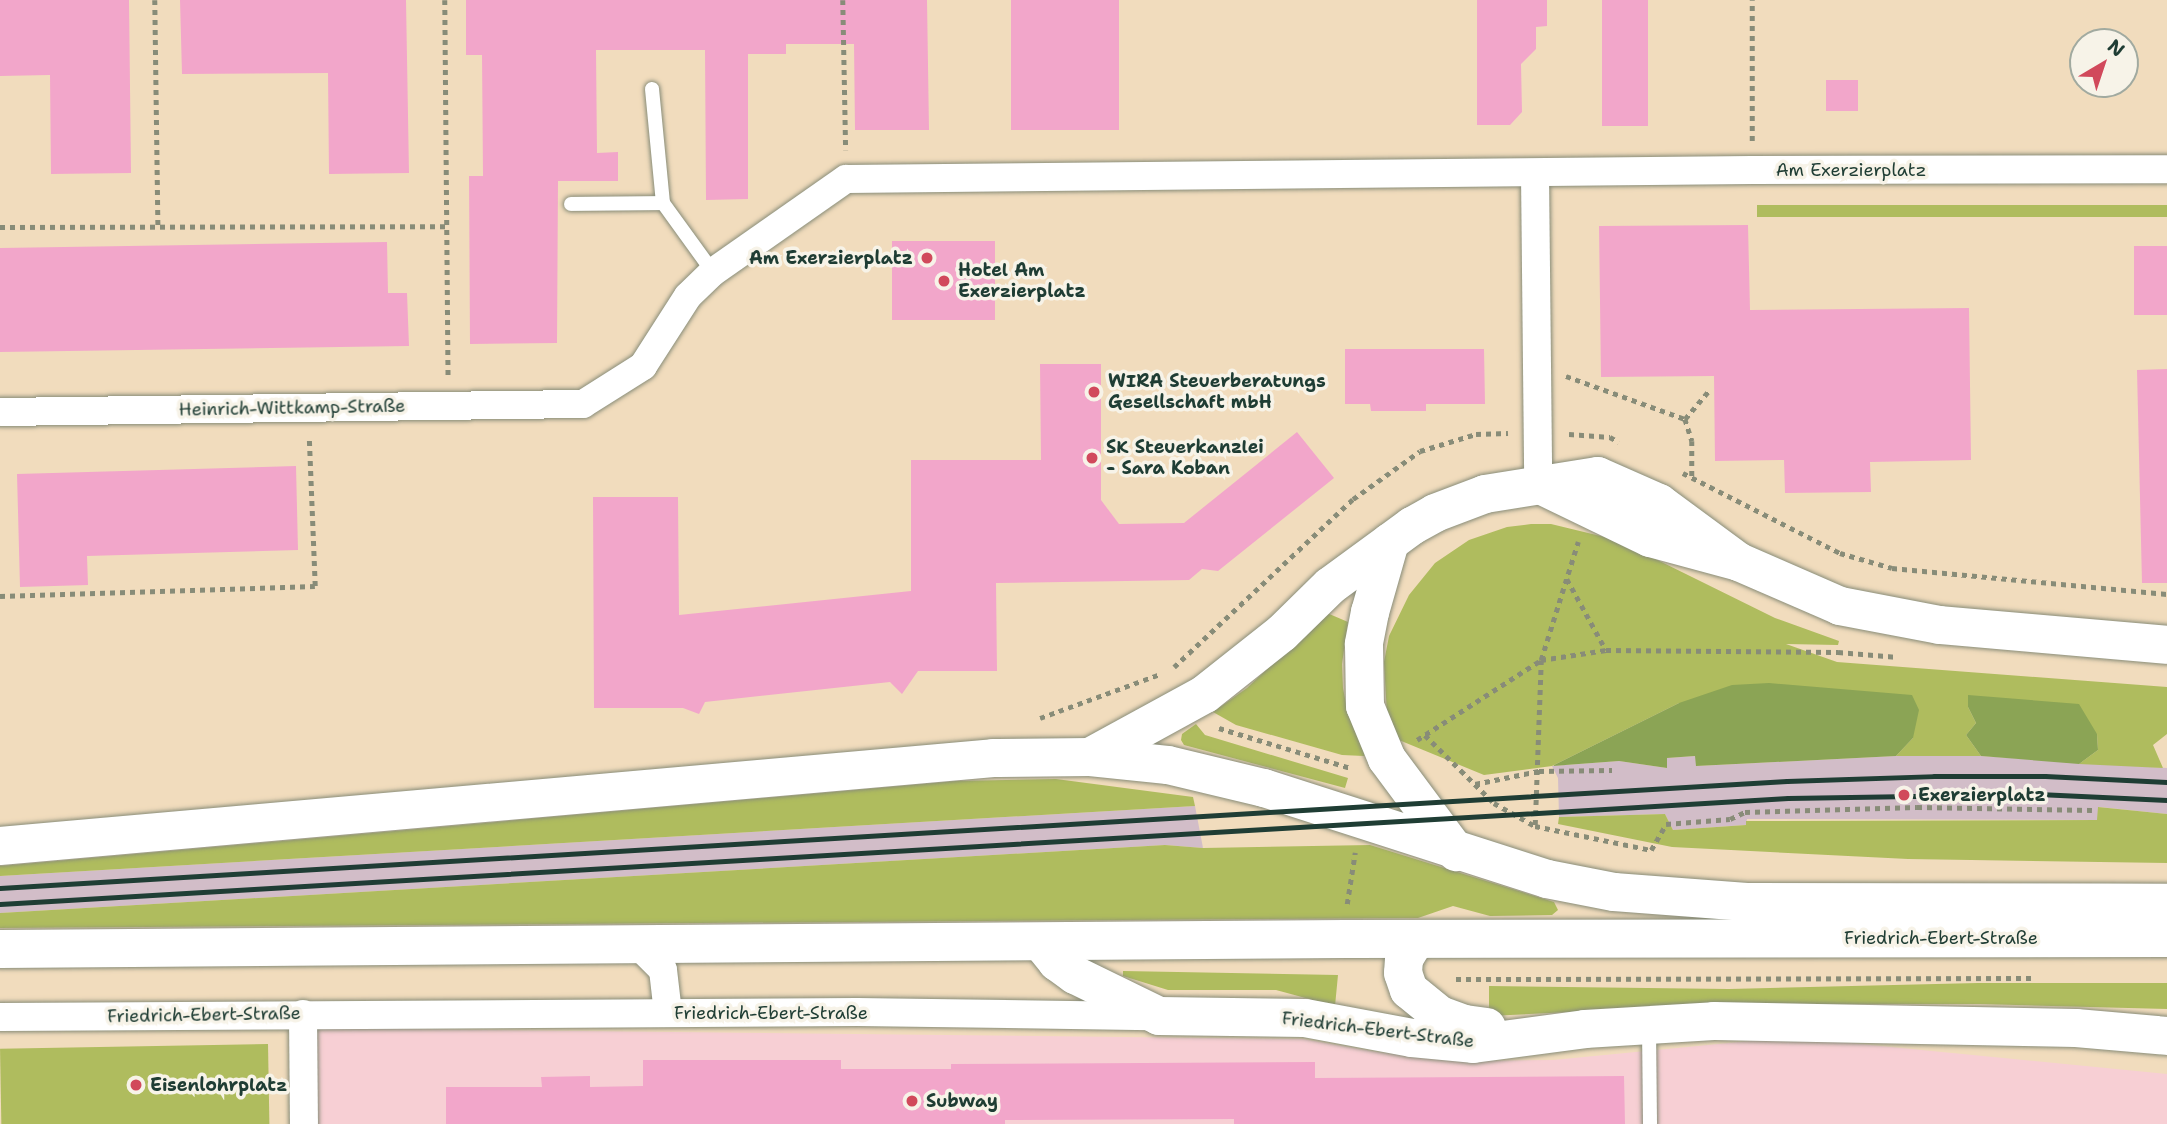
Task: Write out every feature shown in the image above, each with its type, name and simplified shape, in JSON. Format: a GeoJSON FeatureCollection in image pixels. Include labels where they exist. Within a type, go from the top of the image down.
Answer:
{"type":"FeatureCollection","features":[{"type":"Feature","properties":{"kind":"main road"},"geometry":{"type":"LineString","coordinates":[[1538,484],[1593,493],[1650,538],[1739,562],[1840,606],[1940,625],[2167,645]]}},
{"type":"Feature","properties":{"kind":"main road","name":"Friedrich-Ebert-Straße"},"geometry":{"type":"LineString","coordinates":[[1090,757],[1193,702],[1282,633],[1330,586],[1435,513],[1485,494],[1538,484]]}},
{"type":"Feature","properties":{"kind":"main road"},"geometry":{"type":"LineString","coordinates":[[1390,542],[1370,612],[1363,668],[1365,706],[1387,759],[1456,852]]}},
{"type":"Feature","properties":{"kind":"main road","name":"Friedrich-Ebert-Straße"},"geometry":{"type":"LineString","coordinates":[[0,846],[993,758],[1090,757],[1168,765],[1264,788],[1456,852],[1547,879],[1614,892],[1690,899],[2167,903]]}},
{"type":"Feature","properties":{"kind":"main road","name":"Friedrich-Ebert-Straße"},"geometry":{"type":"LineString","coordinates":[[0,949],[1345,939],[2167,938]]}},
{"type":"Feature","properties":{"kind":"main road"},"geometry":{"type":"LineString","coordinates":[[1403,972],[1408,951],[1421,939]]}},
{"type":"Feature","properties":{"kind":"main road"},"geometry":{"type":"LineString","coordinates":[[1041,942],[1057,961],[1075,975],[1159,1016]]}},
{"type":"Feature","properties":{"kind":"main road","name":"Friedrich-Ebert-Straße"},"geometry":{"type":"LineString","coordinates":[[1403,972],[1416,998],[1451,1020],[1538,1034]]}},
{"type":"Feature","properties":{"kind":"main road","name":"Friedrich-Ebert-Straße"},"geometry":{"type":"LineString","coordinates":[[1159,1016],[1305,1018],[1412,1038],[1473,1044],[1538,1034],[1714,1021],[2063,1028],[2167,1036]]}},
{"type":"Feature","properties":{"kind":"street","name":"Am Exerzierplatz"},"geometry":{"type":"LineString","coordinates":[[846,179],[1752,170],[2167,169]]}},
{"type":"Feature","properties":{"kind":"street"},"geometry":{"type":"LineString","coordinates":[[1535,174],[1538,484]]}},
{"type":"Feature","properties":{"kind":"street"},"geometry":{"type":"LineString","coordinates":[[713,272],[846,179]]}},
{"type":"Feature","properties":{"kind":"street","name":"Heinrich-Wittkamp-Straße"},"geometry":{"type":"LineString","coordinates":[[0,412],[583,404],[643,366],[688,296],[713,272]]}},
{"type":"Feature","properties":{"kind":"street"},"geometry":{"type":"LineString","coordinates":[[638,944],[663,970],[667,1013]]}},
{"type":"Feature","properties":{"kind":"street","name":"Friedrich-Ebert-Straße"},"geometry":{"type":"LineString","coordinates":[[0,1017],[667,1013],[1159,1016]]}},
{"type":"Feature","properties":{"kind":"street"},"geometry":{"type":"LineString","coordinates":[[303,1014],[304,1124]]}},
{"type":"Feature","properties":{"kind":"lane"},"geometry":{"type":"LineString","coordinates":[[652,89],[663,203],[713,272]]}},
{"type":"Feature","properties":{"kind":"lane"},"geometry":{"type":"LineString","coordinates":[[571,204],[663,203]]}},
{"type":"Feature","properties":{"kind":"lane"},"geometry":{"type":"LineString","coordinates":[[1648,1026],[1650,1124]]}},
{"type":"Feature","properties":{"kind":"path"},"geometry":{"type":"LineString","coordinates":[[155,0],[158,227]]}},
{"type":"Feature","properties":{"kind":"path"},"geometry":{"type":"LineString","coordinates":[[444,0],[448,405]]}},
{"type":"Feature","properties":{"kind":"path"},"geometry":{"type":"LineString","coordinates":[[843,0],[846,179]]}},
{"type":"Feature","properties":{"kind":"path"},"geometry":{"type":"LineString","coordinates":[[1752,0],[1752,170]]}},
{"type":"Feature","properties":{"kind":"path"},"geometry":{"type":"LineString","coordinates":[[0,227],[445,226]]}},
{"type":"Feature","properties":{"kind":"path"},"geometry":{"type":"LineString","coordinates":[[1537,365],[1685,419]]}},
{"type":"Feature","properties":{"kind":"path"},"geometry":{"type":"LineString","coordinates":[[1685,419],[1710,389]]}},
{"type":"Feature","properties":{"kind":"path"},"geometry":{"type":"LineString","coordinates":[[0,596],[315,586],[308,408]]}},
{"type":"Feature","properties":{"kind":"path"},"geometry":{"type":"LineString","coordinates":[[1685,419],[1692,440],[1692,477]]}},
{"type":"Feature","properties":{"kind":"path"},"geometry":{"type":"LineString","coordinates":[[1535,826],[1541,660],[1610,438]]}},
{"type":"Feature","properties":{"kind":"path"},"geometry":{"type":"LineString","coordinates":[[1567,578],[1606,650]]}},
{"type":"Feature","properties":{"kind":"path"},"geometry":{"type":"LineString","coordinates":[[1193,702],[1209,724],[1367,772],[1541,660],[1606,650],[1839,652],[1907,658]]}},
{"type":"Feature","properties":{"kind":"path"},"geometry":{"type":"LineString","coordinates":[[1425,735],[1494,803],[1535,826],[1651,850],[1666,824],[1730,819],[1745,812],[1917,807],[2092,810]]}},
{"type":"Feature","properties":{"kind":"path"},"geometry":{"type":"LineString","coordinates":[[1475,784],[1539,771],[1612,770]]}},
{"type":"Feature","properties":{"kind":"path"},"geometry":{"type":"LineString","coordinates":[[1345,939],[1346,912],[1360,819]]}},
{"type":"Feature","properties":{"kind":"path"},"geometry":{"type":"LineString","coordinates":[[1403,972],[1474,982],[1979,978]]}},
{"type":"Feature","properties":{"kind":"shaded area"},"geometry":{"type":"Polygon","coordinates":[[[1696,756],[1697,766],[1896,756],[1981,756],[2167,768],[2167,814],[2099,807],[2098,820],[1747,819],[1746,825],[1673,830],[1665,814],[1559,817],[1558,778],[1552,766],[1619,761],[1667,768],[1667,758],[1696,756]]]}},
{"type":"Feature","properties":{"kind":"shaded area"},"geometry":{"type":"Polygon","coordinates":[[[1195,806],[1203,848],[1165,845],[0,913],[0,876],[1195,806]]]}},
{"type":"Feature","properties":{"kind":"shaded area"},"geometry":{"type":"Polygon","coordinates":[[[310,1028],[1303,1039],[1377,1052],[1460,1061],[1553,1060],[1789,1037],[2167,1074],[2167,1124],[312,1124],[310,1028]]]}},
{"type":"Feature","properties":{"kind":"green space"},"geometry":{"type":"Polygon","coordinates":[[[1757,205],[2167,205],[2167,217],[1757,217],[1757,205]]]}},
{"type":"Feature","properties":{"kind":"green space"},"geometry":{"type":"Polygon","coordinates":[[[1551,524],[1617,540],[1775,618],[1839,641],[1838,645],[1786,644],[1837,662],[2167,687],[2167,734],[2153,745],[2163,768],[2079,764],[2098,750],[2097,734],[1968,707],[1976,723],[1966,735],[1981,756],[1896,756],[1913,738],[1679,703],[1552,766],[1484,775],[1394,738],[1387,715],[1384,662],[1389,636],[1409,595],[1435,563],[1469,540],[1507,527],[1551,524]]]}},
{"type":"Feature","properties":{"kind":"green space"},"geometry":{"type":"Polygon","coordinates":[[[1327,613],[1348,622],[1342,664],[1343,688],[1347,709],[1366,752],[1364,756],[1342,755],[1236,725],[1213,712],[1247,688],[1327,613]]]}},
{"type":"Feature","properties":{"kind":"green space"},"geometry":{"type":"Polygon","coordinates":[[[1769,683],[1912,695],[1919,710],[1913,738],[1896,756],[1696,766],[1695,756],[1667,758],[1667,768],[1619,761],[1552,766],[1679,703],[1732,685],[1769,683]]]}},
{"type":"Feature","properties":{"kind":"green space"},"geometry":{"type":"Polygon","coordinates":[[[1968,695],[2079,704],[2097,734],[2098,750],[2079,764],[1981,756],[1966,735],[1976,723],[1968,707],[1968,695]]]}},
{"type":"Feature","properties":{"kind":"green space"},"geometry":{"type":"Polygon","coordinates":[[[1196,724],[1205,735],[1348,778],[1345,788],[1184,745],[1182,734],[1196,724]]]}},
{"type":"Feature","properties":{"kind":"green space"},"geometry":{"type":"Polygon","coordinates":[[[1056,779],[1193,797],[1195,806],[0,876],[0,866],[956,781],[1056,779]]]}},
{"type":"Feature","properties":{"kind":"green space"},"geometry":{"type":"Polygon","coordinates":[[[2098,807],[2167,814],[2167,863],[1908,859],[1672,847],[1558,824],[1559,817],[1665,814],[1673,830],[1746,825],[1746,821],[2097,820],[2098,807]]]}},
{"type":"Feature","properties":{"kind":"green space"},"geometry":{"type":"Polygon","coordinates":[[[1165,845],[1203,848],[1370,845],[1554,902],[1558,910],[1552,915],[1490,916],[1453,906],[1418,918],[0,928],[0,913],[1165,845]]]}},
{"type":"Feature","properties":{"kind":"green space"},"geometry":{"type":"Polygon","coordinates":[[[1123,971],[1338,975],[1335,1006],[1276,990],[1168,990],[1123,976],[1123,971]]]}},
{"type":"Feature","properties":{"kind":"green space"},"geometry":{"type":"Polygon","coordinates":[[[1978,983],[2167,983],[2167,1009],[1980,1004],[1731,1004],[1489,1016],[1489,986],[1729,989],[1978,983]]]}},
{"type":"Feature","properties":{"kind":"green space","name":"Eisenlohrplatz"},"geometry":{"type":"Polygon","coordinates":[[[268,1044],[269,1124],[1,1124],[0,1049],[268,1044]]]}},
{"type":"Feature","properties":{"kind":"building"},"geometry":{"type":"Polygon","coordinates":[[[0,0],[129,0],[131,173],[51,174],[50,75],[0,76],[0,0]]]}},
{"type":"Feature","properties":{"kind":"building"},"geometry":{"type":"Polygon","coordinates":[[[180,0],[406,0],[409,173],[329,174],[328,73],[182,74],[180,0]]]}},
{"type":"Feature","properties":{"kind":"building"},"geometry":{"type":"Polygon","coordinates":[[[466,0],[927,0],[929,130],[855,130],[854,44],[786,44],[786,54],[748,54],[748,199],[706,200],[705,50],[596,50],[597,153],[618,152],[618,181],[558,181],[557,343],[470,344],[469,176],[483,176],[482,55],[466,55],[466,0]]]}},
{"type":"Feature","properties":{"kind":"building"},"geometry":{"type":"Polygon","coordinates":[[[1011,0],[1119,0],[1119,130],[1011,130],[1011,0]]]}},
{"type":"Feature","properties":{"kind":"building"},"geometry":{"type":"Polygon","coordinates":[[[1477,0],[1547,0],[1547,26],[1536,27],[1536,49],[1521,64],[1522,112],[1510,125],[1477,125],[1477,0]]]}},
{"type":"Feature","properties":{"kind":"building"},"geometry":{"type":"Polygon","coordinates":[[[1602,0],[1648,0],[1648,126],[1602,126],[1602,0]]]}},
{"type":"Feature","properties":{"kind":"building"},"geometry":{"type":"Polygon","coordinates":[[[1826,80],[1858,80],[1858,111],[1826,111],[1826,80]]]}},
{"type":"Feature","properties":{"kind":"building"},"geometry":{"type":"Polygon","coordinates":[[[1748,225],[1750,310],[1969,308],[1971,460],[1870,462],[1871,492],[1785,493],[1784,460],[1715,461],[1714,376],[1601,377],[1599,226],[1748,225]]]}},
{"type":"Feature","properties":{"kind":"building","name":"Hotel Am Exerzierplatz"},"geometry":{"type":"Polygon","coordinates":[[[892,241],[995,241],[995,320],[892,320],[892,241]]]}},
{"type":"Feature","properties":{"kind":"building"},"geometry":{"type":"Polygon","coordinates":[[[387,242],[388,293],[407,293],[409,346],[0,352],[0,248],[387,242]]]}},
{"type":"Feature","properties":{"kind":"building"},"geometry":{"type":"Polygon","coordinates":[[[2134,246],[2167,246],[2167,315],[2134,315],[2134,246]]]}},
{"type":"Feature","properties":{"kind":"building"},"geometry":{"type":"Polygon","coordinates":[[[1345,349],[1484,349],[1485,404],[1426,404],[1426,411],[1371,411],[1370,404],[1345,404],[1345,349]]]}},
{"type":"Feature","properties":{"kind":"building"},"geometry":{"type":"Polygon","coordinates":[[[1040,364],[1101,364],[1101,500],[1119,524],[1184,523],[1297,432],[1334,478],[1218,571],[1202,569],[1189,580],[996,583],[997,671],[918,671],[902,694],[890,682],[705,702],[699,714],[683,708],[594,708],[593,497],[678,497],[679,615],[911,591],[911,460],[1041,460],[1040,364]]]}},
{"type":"Feature","properties":{"kind":"building"},"geometry":{"type":"Polygon","coordinates":[[[2167,369],[2167,583],[2142,583],[2137,370],[2167,369]]]}},
{"type":"Feature","properties":{"kind":"building"},"geometry":{"type":"Polygon","coordinates":[[[296,466],[298,550],[87,556],[88,585],[20,587],[17,474],[296,466]]]}},
{"type":"Feature","properties":{"kind":"building"},"geometry":{"type":"Polygon","coordinates":[[[643,1060],[841,1060],[841,1069],[951,1069],[951,1064],[1315,1062],[1315,1078],[1624,1076],[1625,1124],[1234,1124],[1234,1119],[1005,1120],[1005,1124],[446,1124],[446,1087],[542,1087],[541,1077],[590,1076],[590,1087],[643,1086],[643,1060]]]}},
{"type":"Feature","properties":{"kind":"railway"},"geometry":{"type":"LineString","coordinates":[[0,888],[1787,781],[1934,776],[2045,776],[2167,782]]}},
{"type":"Feature","properties":{"kind":"railway"},"geometry":{"type":"LineString","coordinates":[[0,904],[1788,798],[2038,794],[2167,800]]}},
{"type":"Feature","properties":{"kind":"place","name":"Am Exerzierplatz"},"geometry":{"type":"Point","coordinates":[927,258]}},
{"type":"Feature","properties":{"kind":"place","name":"Hotel Am Exerzierplatz"},"geometry":{"type":"Point","coordinates":[944,281]}},
{"type":"Feature","properties":{"kind":"place","name":"WIRA Steuerberatungs Gesellschaft mbH"},"geometry":{"type":"Point","coordinates":[1094,392]}},
{"type":"Feature","properties":{"kind":"place","name":"SK Steuerkanzlei - Sara Koban"},"geometry":{"type":"Point","coordinates":[1092,458]}},
{"type":"Feature","properties":{"kind":"place","name":"Exerzierplatz"},"geometry":{"type":"Point","coordinates":[1904,795]}},
{"type":"Feature","properties":{"kind":"place","name":"Eisenlohrplatz"},"geometry":{"type":"Point","coordinates":[136,1085]}},
{"type":"Feature","properties":{"kind":"place","name":"Subway"},"geometry":{"type":"Point","coordinates":[912,1101]}}]}
